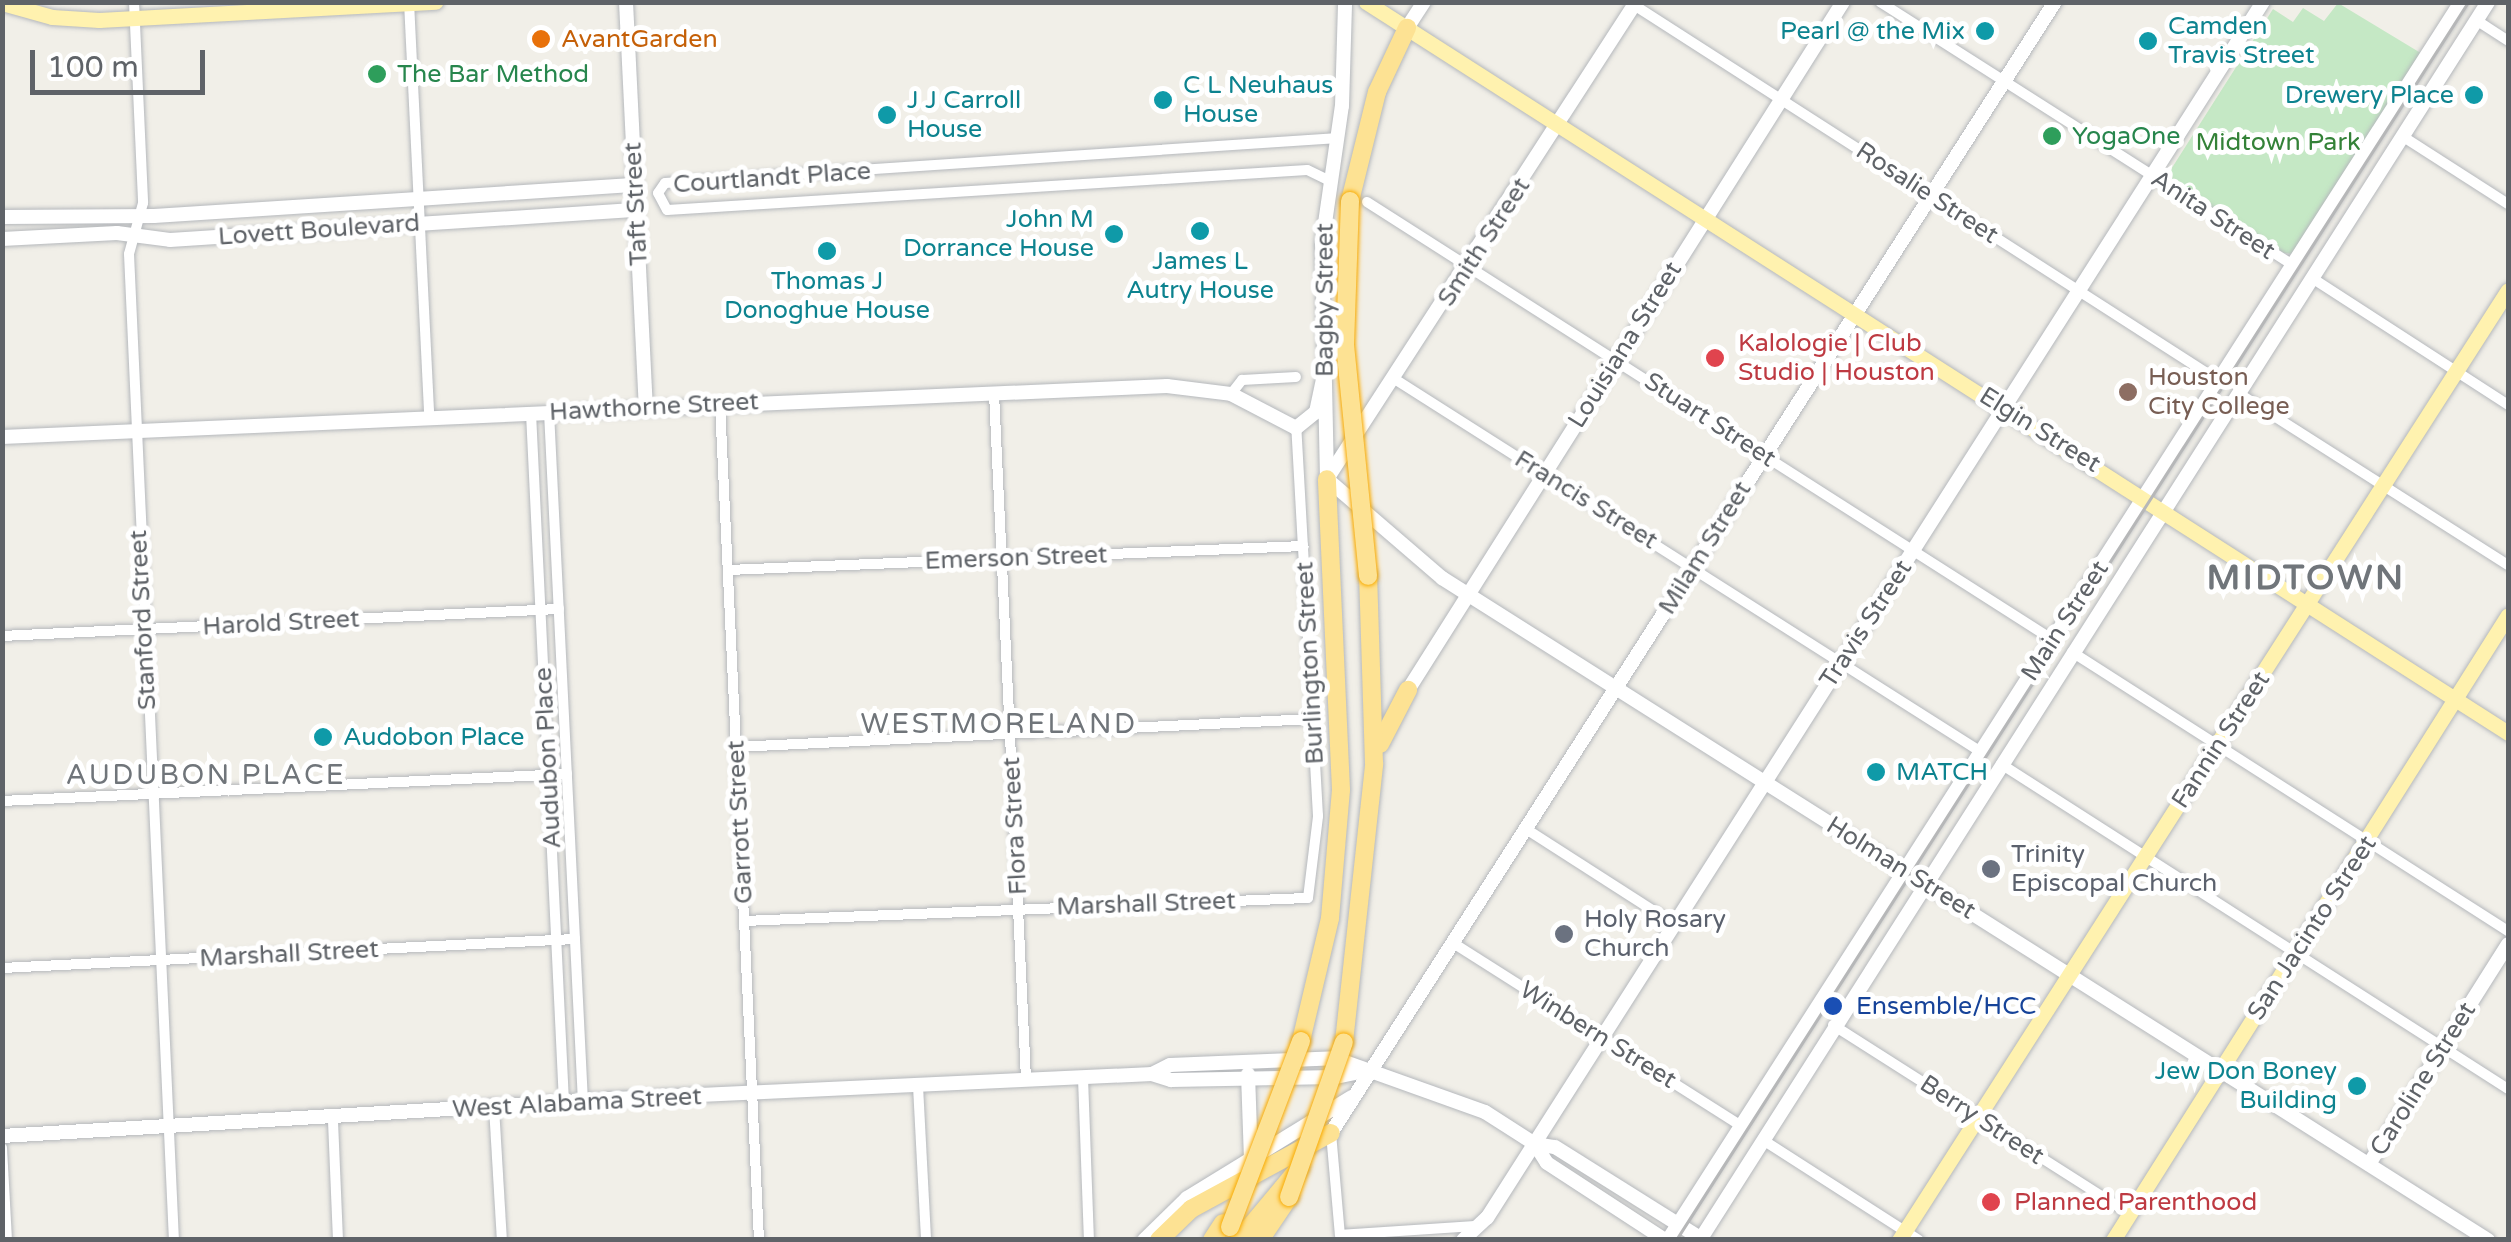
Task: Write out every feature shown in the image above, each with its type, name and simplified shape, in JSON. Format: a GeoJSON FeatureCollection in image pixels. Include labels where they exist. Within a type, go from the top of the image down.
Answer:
{"type":"FeatureCollection","features":[{"type":"Feature","properties":{"kind":"highway"},"geometry":{"type":"LineString","coordinates":[[1263,1240],[1290,1197],[1344,1042],[1374,764],[1368,576],[1345,345],[1359,201],[1377,92],[1407,28]]}},
{"type":"Feature","properties":{"kind":"highway"},"geometry":{"type":"LineString","coordinates":[[1229,1232],[1250,1188],[1253,1158],[1300,1040],[1330,918],[1341,790],[1327,479]]}},
{"type":"Feature","properties":{"kind":"highway"},"geometry":{"type":"LineString","coordinates":[[1374,764],[1386,720],[1408,690]]}},
{"type":"Feature","properties":{"kind":"highway"},"geometry":{"type":"LineString","coordinates":[[1212,1240],[1229,1232],[1331,1133]]}},
{"type":"Feature","properties":{"kind":"highway"},"geometry":{"type":"LineString","coordinates":[[1159,1240],[1208,1198],[1331,1133]]}},
{"type":"Feature","properties":{"kind":"main road"},"geometry":{"type":"LineString","coordinates":[[2,3],[52,17],[436,2]]}},
{"type":"Feature","properties":{"kind":"main road","name":"Taft Street"},"geometry":{"type":"LineString","coordinates":[[626,2],[646,406]]}},
{"type":"Feature","properties":{"kind":"main road","name":"Bagby Street"},"geometry":{"type":"LineString","coordinates":[[1327,479],[1322,244],[1338,138],[1345,2]]}},
{"type":"Feature","properties":{"kind":"main road","name":"Elgin Street"},"geometry":{"type":"LineString","coordinates":[[1366,2],[2145,496],[2508,732]]}},
{"type":"Feature","properties":{"kind":"main road"},"geometry":{"type":"LineString","coordinates":[[1407,28],[1424,2]]}},
{"type":"Feature","properties":{"kind":"main road","name":"Louisiana Street"},"geometry":{"type":"LineString","coordinates":[[1408,690],[1467,590],[1844,2]]}},
{"type":"Feature","properties":{"kind":"main road","name":"Milam Street"},"geometry":{"type":"LineString","coordinates":[[1331,1133],[2055,2]]}},
{"type":"Feature","properties":{"kind":"main road","name":"Travis Street"},"geometry":{"type":"LineString","coordinates":[[1463,1240],[1487,1218],[1535,1144],[2263,2]]}},
{"type":"Feature","properties":{"kind":"main road","name":"Main Street"},"geometry":{"type":"LineString","coordinates":[[1667,1240],[1744,1128],[2461,2]]}},
{"type":"Feature","properties":{"kind":"main road","name":"Main Street"},"geometry":{"type":"LineString","coordinates":[[1701,1239],[2488,2]]}},
{"type":"Feature","properties":{"kind":"main road","name":"Smith Street"},"geometry":{"type":"LineString","coordinates":[[1327,479],[1469,267],[1635,4]]}},
{"type":"Feature","properties":{"kind":"main road","name":"Lovett Boulevard"},"geometry":{"type":"LineString","coordinates":[[2,217],[142,215],[636,186]]}},
{"type":"Feature","properties":{"kind":"main road","name":"Lovett Boulevard"},"geometry":{"type":"LineString","coordinates":[[2,239],[419,224],[637,210]]}},
{"type":"Feature","properties":{"kind":"main road","name":"Fannin Street"},"geometry":{"type":"LineString","coordinates":[[1908,1237],[1976,1116],[2220,745],[2508,290]]}},
{"type":"Feature","properties":{"kind":"main road"},"geometry":{"type":"LineString","coordinates":[[1296,428],[1316,412],[1323,378]]}},
{"type":"Feature","properties":{"kind":"main road","name":"Hawthorne Street"},"geometry":{"type":"LineString","coordinates":[[2,437],[1167,386],[1231,394],[1296,428]]}},
{"type":"Feature","properties":{"kind":"main road","name":"Holman Street"},"geometry":{"type":"LineString","coordinates":[[1327,479],[1409,555],[2488,1240]]}},
{"type":"Feature","properties":{"kind":"main road","name":"San Jacinto Street"},"geometry":{"type":"LineString","coordinates":[[2113,1240],[2508,615]]}},
{"type":"Feature","properties":{"kind":"main road","name":"Caroline Street"},"geometry":{"type":"LineString","coordinates":[[2369,1164],[2508,944]]}},
{"type":"Feature","properties":{"kind":"main road","name":"West Alabama Street"},"geometry":{"type":"LineString","coordinates":[[1152,1074],[1170,1064],[1334,1058],[1485,1112],[1535,1144]]}},
{"type":"Feature","properties":{"kind":"main road"},"geometry":{"type":"LineString","coordinates":[[1248,1059],[1253,1158]]}},
{"type":"Feature","properties":{"kind":"main road","name":"West Alabama Street"},"geometry":{"type":"LineString","coordinates":[[2,1136],[333,1120],[564,1102],[1152,1074],[1248,1079],[1368,1070]]}},
{"type":"Feature","properties":{"kind":"main road"},"geometry":{"type":"LineString","coordinates":[[1144,1240],[1186,1198],[1356,1094]]}},
{"type":"Feature","properties":{"kind":"main road"},"geometry":{"type":"LineString","coordinates":[[1535,1144],[1556,1148],[1701,1239]]}},
{"type":"Feature","properties":{"kind":"main road"},"geometry":{"type":"LineString","coordinates":[[1535,1144],[1547,1163],[1667,1240]]}},
{"type":"Feature","properties":{"kind":"street","name":"Anita Street"},"geometry":{"type":"LineString","coordinates":[[1880,2],[2293,266]]}},
{"type":"Feature","properties":{"kind":"street"},"geometry":{"type":"LineString","coordinates":[[410,3],[428,418]]}},
{"type":"Feature","properties":{"kind":"street","name":"Rosalie Street"},"geometry":{"type":"LineString","coordinates":[[1635,4],[2219,381]]}},
{"type":"Feature","properties":{"kind":"street","name":"Stanford Street"},"geometry":{"type":"LineString","coordinates":[[134,11],[142,215],[134,237],[136,430],[174,1240]]}},
{"type":"Feature","properties":{"kind":"street"},"geometry":{"type":"LineString","coordinates":[[2476,20],[2508,41]]}},
{"type":"Feature","properties":{"kind":"street"},"geometry":{"type":"LineString","coordinates":[[2402,136],[2508,204]]}},
{"type":"Feature","properties":{"kind":"street","name":"Courtlandt Place"},"geometry":{"type":"LineString","coordinates":[[1330,181],[1312,170],[666,210],[658,199],[665,183],[1338,138]]}},
{"type":"Feature","properties":{"kind":"street"},"geometry":{"type":"LineString","coordinates":[[1273,145],[1275,172]]}},
{"type":"Feature","properties":{"kind":"street"},"geometry":{"type":"LineString","coordinates":[[1126,154],[1127,181]]}},
{"type":"Feature","properties":{"kind":"street"},"geometry":{"type":"LineString","coordinates":[[966,164],[968,191]]}},
{"type":"Feature","properties":{"kind":"street"},"geometry":{"type":"LineString","coordinates":[[812,174],[813,201]]}},
{"type":"Feature","properties":{"kind":"street","name":"Stuart Street"},"geometry":{"type":"LineString","coordinates":[[1359,201],[1469,267],[2053,640]]}},
{"type":"Feature","properties":{"kind":"street"},"geometry":{"type":"LineString","coordinates":[[2312,278],[2508,406]]}},
{"type":"Feature","properties":{"kind":"street"},"geometry":{"type":"LineString","coordinates":[[1231,394],[1242,380],[1296,378]]}},
{"type":"Feature","properties":{"kind":"street","name":"Francis Street"},"geometry":{"type":"LineString","coordinates":[[1393,378],[1982,752]]}},
{"type":"Feature","properties":{"kind":"street","name":"Flora Street"},"geometry":{"type":"LineString","coordinates":[[994,393],[1026,1080]]}},
{"type":"Feature","properties":{"kind":"street"},"geometry":{"type":"LineString","coordinates":[[2238,393],[2508,565]]}},
{"type":"Feature","properties":{"kind":"street","name":"Garrott Street"},"geometry":{"type":"LineString","coordinates":[[720,404],[759,1240]]}},
{"type":"Feature","properties":{"kind":"street","name":"Audubon Place"},"geometry":{"type":"LineString","coordinates":[[549,412],[583,1102]]}},
{"type":"Feature","properties":{"kind":"street","name":"Audubon Place"},"geometry":{"type":"LineString","coordinates":[[530,413],[564,1102]]}},
{"type":"Feature","properties":{"kind":"street","name":"Burlington Street"},"geometry":{"type":"LineString","coordinates":[[1296,428],[1318,816],[1308,898]]}},
{"type":"Feature","properties":{"kind":"street","name":"Emerson Street"},"geometry":{"type":"LineString","coordinates":[[728,570],[1304,546]]}},
{"type":"Feature","properties":{"kind":"street","name":"Harold Street"},"geometry":{"type":"LineString","coordinates":[[2,636],[559,609]]}},
{"type":"Feature","properties":{"kind":"street"},"geometry":{"type":"LineString","coordinates":[[2072,652],[2508,931]]}},
{"type":"Feature","properties":{"kind":"street"},"geometry":{"type":"LineString","coordinates":[[736,747],[1313,719]]}},
{"type":"Feature","properties":{"kind":"street"},"geometry":{"type":"LineString","coordinates":[[2001,764],[2508,1089]]}},
{"type":"Feature","properties":{"kind":"street"},"geometry":{"type":"LineString","coordinates":[[2,800],[567,774]]}},
{"type":"Feature","properties":{"kind":"street"},"geometry":{"type":"LineString","coordinates":[[1526,829],[1674,924]]}},
{"type":"Feature","properties":{"kind":"street","name":"Marshall Street"},"geometry":{"type":"LineString","coordinates":[[744,921],[1308,898]]}},
{"type":"Feature","properties":{"kind":"street","name":"Marshall Street"},"geometry":{"type":"LineString","coordinates":[[2,968],[575,939]]}},
{"type":"Feature","properties":{"kind":"street","name":"Winbern Street"},"geometry":{"type":"LineString","coordinates":[[1453,943],[1744,1128]]}},
{"type":"Feature","properties":{"kind":"street","name":"Berry Street"},"geometry":{"type":"LineString","coordinates":[[1834,1025],[2130,1214]]}},
{"type":"Feature","properties":{"kind":"street"},"geometry":{"type":"LineString","coordinates":[[1083,1078],[1089,1240]]}},
{"type":"Feature","properties":{"kind":"street"},"geometry":{"type":"LineString","coordinates":[[918,1086],[926,1240]]}},
{"type":"Feature","properties":{"kind":"street"},"geometry":{"type":"LineString","coordinates":[[494,1106],[502,1240]]}},
{"type":"Feature","properties":{"kind":"street"},"geometry":{"type":"LineString","coordinates":[[333,1120],[338,1240]]}},
{"type":"Feature","properties":{"kind":"street"},"geometry":{"type":"LineString","coordinates":[[1331,1133],[1340,1235],[1451,1231],[1487,1218]]}},
{"type":"Feature","properties":{"kind":"street"},"geometry":{"type":"LineString","coordinates":[[1763,1140],[1908,1237]]}},
{"type":"Feature","properties":{"kind":"street"},"geometry":{"type":"LineString","coordinates":[[2,1148],[7,1240]]}},
{"type":"Feature","properties":{"kind":"green space","name":"Midtown Park"},"geometry":{"type":"Polygon","coordinates":[[[2338,3],[2424,55],[2293,254],[2284,253],[2178,188],[2168,174],[2273,9],[2293,22],[2303,8],[2324,21],[2338,3]]]}},
{"type":"Feature","properties":{"kind":"tram line"},"geometry":{"type":"LineString","coordinates":[[1676,1240],[2468,2]]}},
{"type":"Feature","properties":{"kind":"place","name":"Pearl @ the Mix"},"geometry":{"type":"Point","coordinates":[1985,31]}},
{"type":"Feature","properties":{"kind":"place","name":"AvantGarden"},"geometry":{"type":"Point","coordinates":[541,39]}},
{"type":"Feature","properties":{"kind":"place","name":"Camden Travis Street"},"geometry":{"type":"Point","coordinates":[2148,41]}},
{"type":"Feature","properties":{"kind":"place","name":"The Bar Method"},"geometry":{"type":"Point","coordinates":[377,74]}},
{"type":"Feature","properties":{"kind":"place","name":"Drewery Place"},"geometry":{"type":"Point","coordinates":[2474,95]}},
{"type":"Feature","properties":{"kind":"place","name":"C L Neuhaus House"},"geometry":{"type":"Point","coordinates":[1163,100]}},
{"type":"Feature","properties":{"kind":"place","name":"J J Carroll House"},"geometry":{"type":"Point","coordinates":[887,115]}},
{"type":"Feature","properties":{"kind":"place","name":"YogaOne"},"geometry":{"type":"Point","coordinates":[2052,136]}},
{"type":"Feature","properties":{"kind":"place","name":"James L Autry House"},"geometry":{"type":"Point","coordinates":[1200,231]}},
{"type":"Feature","properties":{"kind":"place","name":"John M Dorrance House"},"geometry":{"type":"Point","coordinates":[1114,234]}},
{"type":"Feature","properties":{"kind":"place","name":"Thomas J Donoghue House"},"geometry":{"type":"Point","coordinates":[827,251]}},
{"type":"Feature","properties":{"kind":"place","name":"Kalologie | Club Studio | Houston"},"geometry":{"type":"Point","coordinates":[1715,358]}},
{"type":"Feature","properties":{"kind":"place","name":"Houston City College"},"geometry":{"type":"Point","coordinates":[2128,392]}},
{"type":"Feature","properties":{"kind":"place","name":"Audobon Place"},"geometry":{"type":"Point","coordinates":[323,737]}},
{"type":"Feature","properties":{"kind":"place","name":"MATCH"},"geometry":{"type":"Point","coordinates":[1876,772]}},
{"type":"Feature","properties":{"kind":"place","name":"Trinity Episcopal Church"},"geometry":{"type":"Point","coordinates":[1991,869]}},
{"type":"Feature","properties":{"kind":"place","name":"Holy Rosary Church"},"geometry":{"type":"Point","coordinates":[1564,934]}},
{"type":"Feature","properties":{"kind":"place","name":"Ensemble/HCC"},"geometry":{"type":"Point","coordinates":[1833,1006]}},
{"type":"Feature","properties":{"kind":"place","name":"Jew Don Boney Building"},"geometry":{"type":"Point","coordinates":[2357,1086]}},
{"type":"Feature","properties":{"kind":"place","name":"Planned Parenthood"},"geometry":{"type":"Point","coordinates":[1991,1202]}},
{"type":"Feature","properties":{"kind":"district","name":"MIDTOWN"},"geometry":{"type":"Point","coordinates":[2306,578]}},
{"type":"Feature","properties":{"kind":"district","name":"WESTMORELAND"},"geometry":{"type":"Point","coordinates":[999,724]}},
{"type":"Feature","properties":{"kind":"district","name":"AUDUBON PLACE"},"geometry":{"type":"Point","coordinates":[206,775]}}]}
